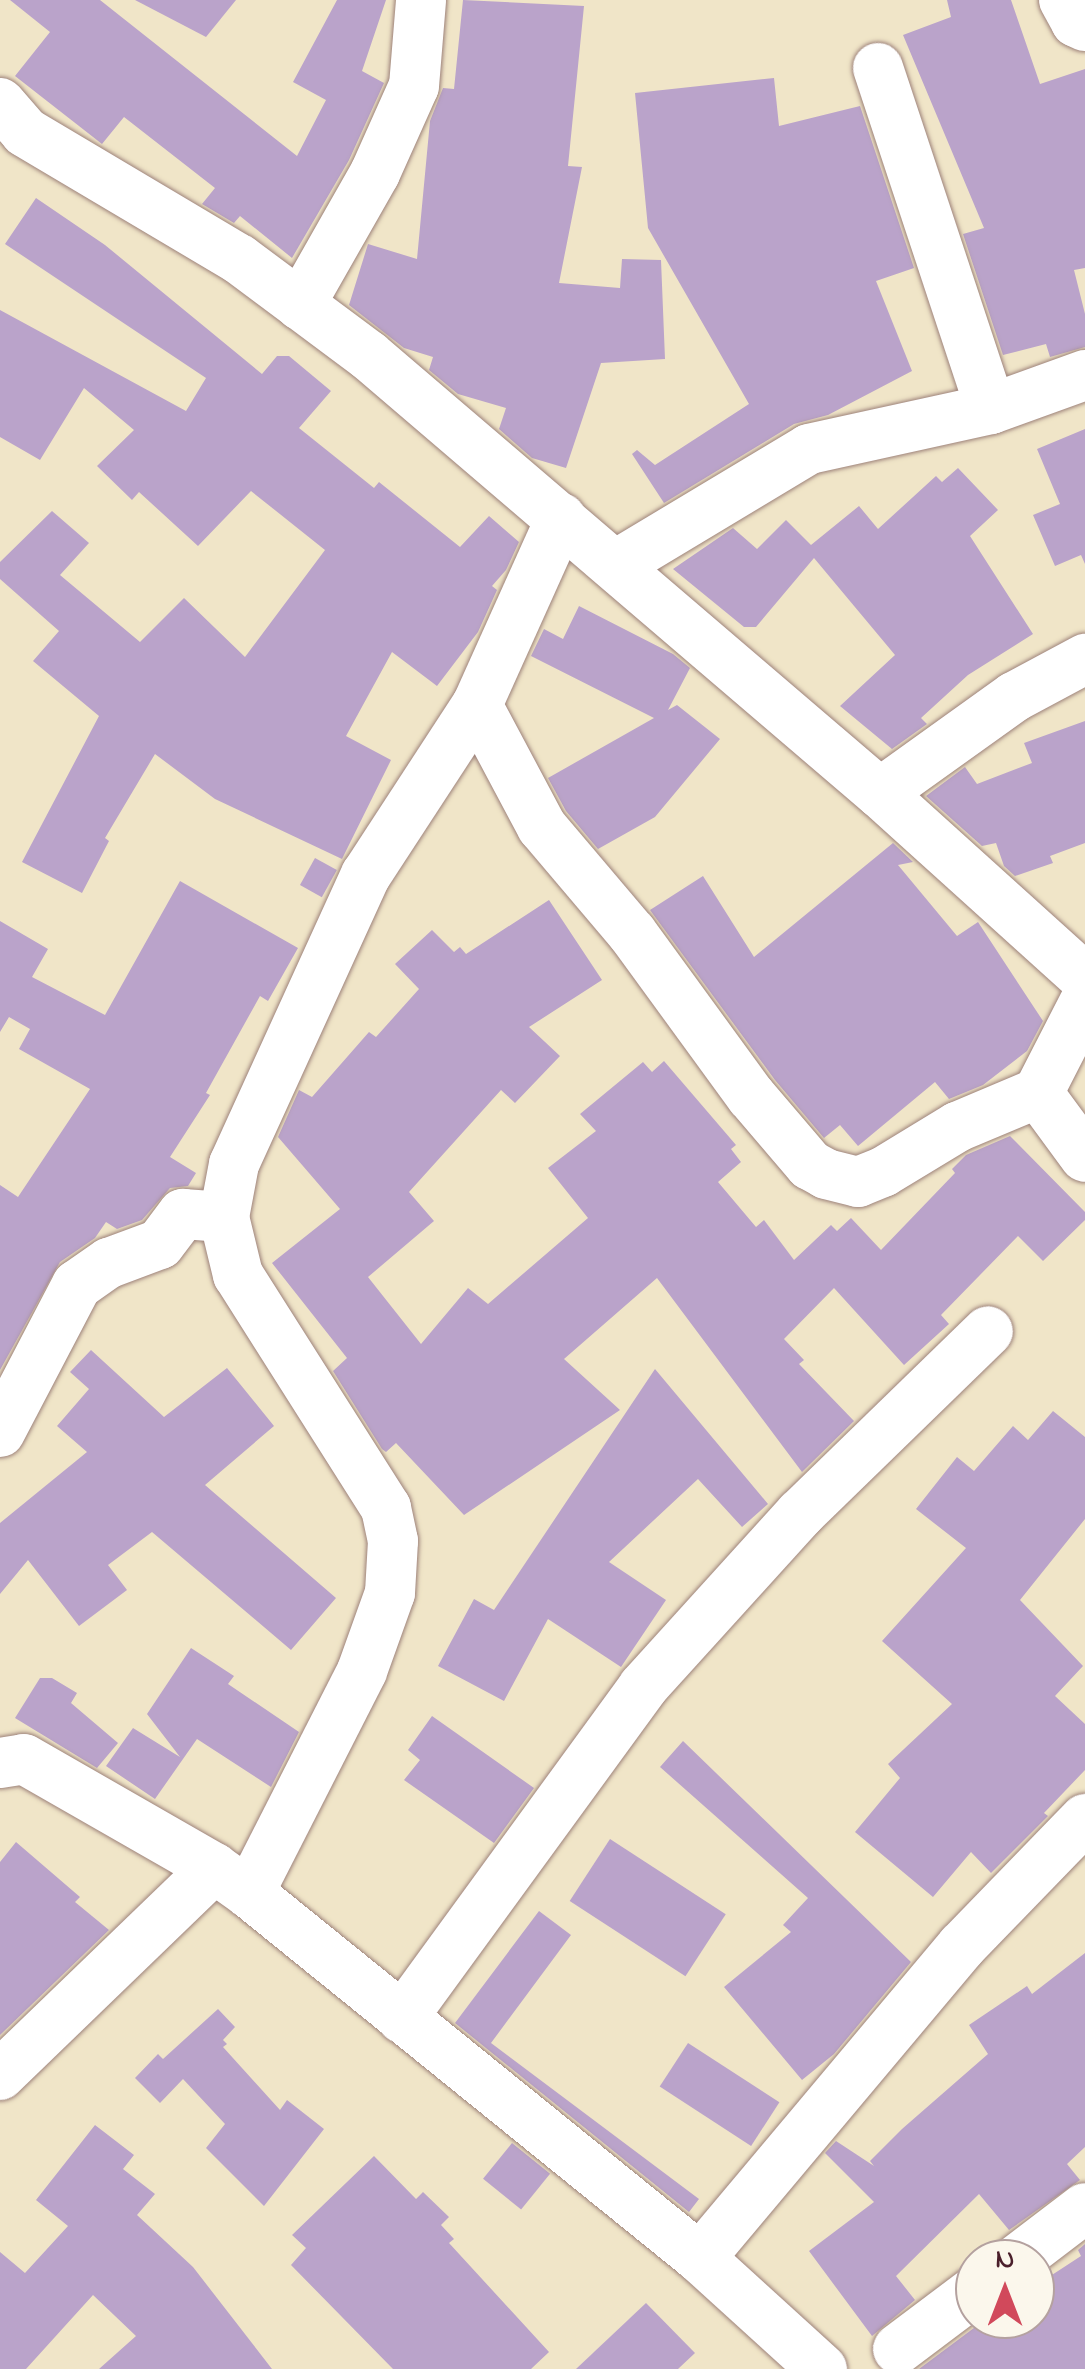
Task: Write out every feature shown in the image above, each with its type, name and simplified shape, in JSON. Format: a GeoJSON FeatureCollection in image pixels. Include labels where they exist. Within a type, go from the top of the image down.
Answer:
{"type":"FeatureCollection","features":[{"type":"Feature","properties":{"kind":"street"},"geometry":{"type":"LineString","coordinates":[[300,305],[375,173],[414,86],[421,0]]}},
{"type":"Feature","properties":{"kind":"street"},"geometry":{"type":"LineString","coordinates":[[1064,0],[1076,22],[1085,26]]}},
{"type":"Feature","properties":{"kind":"street"},"geometry":{"type":"LineString","coordinates":[[878,68],[991,409]]}},
{"type":"Feature","properties":{"kind":"street"},"geometry":{"type":"LineString","coordinates":[[0,104],[25,132],[239,259],[368,355],[880,794],[1085,978]]}},
{"type":"Feature","properties":{"kind":"street"},"geometry":{"type":"LineString","coordinates":[[616,565],[808,449],[991,409],[1085,374]]}},
{"type":"Feature","properties":{"kind":"street"},"geometry":{"type":"LineString","coordinates":[[0,2075],[232,1880],[362,1671],[390,1594],[392,1541],[386,1508],[238,1274],[224,1216],[234,1164],[249,1126],[366,875],[476,705],[561,518]]}},
{"type":"Feature","properties":{"kind":"street"},"geometry":{"type":"LineString","coordinates":[[880,794],[1014,697],[1085,659]]}},
{"type":"Feature","properties":{"kind":"street"},"geometry":{"type":"LineString","coordinates":[[476,705],[542,826],[632,933],[751,1096],[810,1165],[841,1180],[858,1182],[883,1172],[957,1127],[1038,1093],[1085,1001]]}},
{"type":"Feature","properties":{"kind":"street"},"geometry":{"type":"LineString","coordinates":[[1038,1093],[1085,1158]]}},
{"type":"Feature","properties":{"kind":"street"},"geometry":{"type":"LineString","coordinates":[[0,1432],[77,1285],[109,1263],[160,1244],[183,1214],[224,1216]]}},
{"type":"Feature","properties":{"kind":"street"},"geometry":{"type":"LineString","coordinates":[[402,2018],[643,1687],[800,1514],[988,1331]]}},
{"type":"Feature","properties":{"kind":"street"},"geometry":{"type":"LineString","coordinates":[[0,1762],[24,1759],[232,1880],[700,2258],[822,2369]]}},
{"type":"Feature","properties":{"kind":"street"},"geometry":{"type":"LineString","coordinates":[[700,2258],[962,1946],[1085,1819]]}},
{"type":"Feature","properties":{"kind":"street"},"geometry":{"type":"LineString","coordinates":[[1044,2239],[1085,2208]]}},
{"type":"Feature","properties":{"kind":"street"},"geometry":{"type":"LineString","coordinates":[[898,2349],[955,2306]]}},
{"type":"Feature","properties":{"kind":"building"},"geometry":{"type":"Polygon","coordinates":[[[10,0],[100,0],[297,156],[326,100],[293,82],[337,0],[386,0],[362,71],[384,83],[349,160],[292,258],[240,216],[234,223],[202,204],[215,188],[124,117],[102,144],[15,76],[50,32],[10,0]]]}},
{"type":"Feature","properties":{"kind":"building"},"geometry":{"type":"Polygon","coordinates":[[[135,0],[236,0],[206,37],[135,0]]]}},
{"type":"Feature","properties":{"kind":"building"},"geometry":{"type":"Polygon","coordinates":[[[463,0],[584,6],[568,166],[582,167],[559,283],[620,288],[622,259],[661,260],[665,359],[601,363],[566,468],[532,458],[499,429],[506,408],[458,394],[429,370],[433,357],[404,348],[349,305],[368,244],[417,259],[430,121],[443,88],[454,89],[463,0]]]}},
{"type":"Feature","properties":{"kind":"building"},"geometry":{"type":"Polygon","coordinates":[[[947,0],[1011,0],[1040,84],[1085,69],[1085,268],[1074,270],[1085,314],[1085,347],[1050,357],[1046,344],[1003,355],[963,234],[984,228],[903,35],[951,17],[947,0]]]}},
{"type":"Feature","properties":{"kind":"building"},"geometry":{"type":"Polygon","coordinates":[[[774,78],[779,126],[860,106],[914,268],[876,281],[912,371],[828,415],[794,424],[664,503],[632,454],[637,450],[655,465],[749,404],[648,228],[635,93],[774,78]]]}},
{"type":"Feature","properties":{"kind":"building"},"geometry":{"type":"Polygon","coordinates":[[[36,198],[105,245],[262,374],[277,356],[289,356],[331,391],[299,428],[374,488],[379,482],[460,547],[489,516],[519,542],[506,570],[492,586],[497,590],[478,632],[437,686],[392,652],[346,736],[391,760],[342,859],[215,799],[155,754],[105,838],[109,841],[82,893],[22,862],[99,716],[33,661],[59,631],[0,579],[0,562],[52,511],[89,543],[60,575],[140,642],[184,598],[245,657],[325,550],[251,491],[198,546],[139,492],[132,500],[97,466],[134,430],[84,388],[40,460],[0,437],[0,310],[186,411],[206,378],[5,244],[36,198]]]}},
{"type":"Feature","properties":{"kind":"building"},"geometry":{"type":"Polygon","coordinates":[[[1085,429],[1085,564],[1081,555],[1055,566],[1033,515],[1060,504],[1037,449],[1085,429]]]}},
{"type":"Feature","properties":{"kind":"building"},"geometry":{"type":"Polygon","coordinates":[[[958,468],[998,510],[970,536],[1033,634],[968,675],[921,718],[927,724],[892,749],[840,706],[895,655],[814,558],[756,627],[744,627],[673,569],[733,528],[757,549],[786,520],[811,545],[859,506],[878,529],[936,476],[942,482],[958,468]]]}},
{"type":"Feature","properties":{"kind":"building"},"geometry":{"type":"Polygon","coordinates":[[[579,606],[673,654],[690,668],[668,710],[677,705],[720,739],[655,817],[598,849],[566,811],[548,778],[654,718],[531,656],[544,629],[563,639],[579,606]]]}},
{"type":"Feature","properties":{"kind":"building"},"geometry":{"type":"Polygon","coordinates":[[[1085,721],[1085,843],[1050,856],[1053,863],[1015,876],[1004,866],[996,843],[982,846],[926,796],[965,767],[977,784],[1032,763],[1024,743],[1085,721]]]}},
{"type":"Feature","properties":{"kind":"building"},"geometry":{"type":"Polygon","coordinates":[[[893,843],[913,862],[898,865],[957,936],[978,922],[1043,1021],[1027,1051],[983,1085],[949,1099],[935,1082],[858,1146],[840,1125],[824,1138],[775,1080],[650,910],[703,876],[754,957],[893,843]]]}},
{"type":"Feature","properties":{"kind":"building"},"geometry":{"type":"Polygon","coordinates":[[[315,858],[337,870],[322,897],[300,885],[315,858]]]}},
{"type":"Feature","properties":{"kind":"building"},"geometry":{"type":"Polygon","coordinates":[[[180,881],[298,948],[268,1001],[260,996],[206,1093],[210,1095],[170,1157],[196,1173],[188,1186],[170,1188],[142,1220],[117,1229],[106,1222],[95,1238],[60,1262],[0,1370],[0,1185],[18,1197],[90,1089],[19,1049],[30,1029],[9,1017],[0,1032],[0,921],[48,949],[32,977],[105,1015],[180,881]]]}},
{"type":"Feature","properties":{"kind":"building"},"geometry":{"type":"Polygon","coordinates":[[[549,900],[602,980],[529,1027],[560,1056],[515,1103],[501,1090],[409,1192],[434,1221],[368,1277],[421,1344],[468,1288],[488,1304],[588,1218],[548,1168],[596,1131],[580,1114],[643,1062],[652,1072],[664,1061],[736,1145],[731,1149],[741,1162],[718,1182],[756,1227],[764,1220],[794,1260],[831,1225],[837,1231],[851,1218],[881,1250],[955,1173],[952,1169],[966,1155],[1010,1136],[1085,1212],[1085,1220],[1043,1261],[1018,1236],[941,1315],[949,1324],[904,1365],[834,1288],[784,1339],[804,1360],[799,1364],[854,1421],[802,1472],[657,1278],[564,1359],[620,1410],[464,1515],[396,1443],[386,1452],[382,1449],[333,1371],[347,1358],[272,1263],[340,1209],[278,1137],[299,1090],[312,1097],[369,1032],[376,1037],[419,989],[395,964],[432,930],[454,952],[460,947],[466,954],[549,900]]]}},
{"type":"Feature","properties":{"kind":"building"},"geometry":{"type":"Polygon","coordinates":[[[91,1350],[164,1417],[227,1368],[274,1426],[205,1485],[336,1598],[291,1650],[152,1532],[108,1565],[127,1590],[79,1626],[28,1560],[0,1594],[0,1523],[87,1452],[57,1426],[89,1389],[70,1372],[91,1350]]]}},
{"type":"Feature","properties":{"kind":"building"},"geometry":{"type":"Polygon","coordinates":[[[655,1369],[768,1504],[742,1527],[698,1479],[609,1562],[666,1600],[621,1667],[548,1619],[504,1701],[438,1666],[474,1599],[494,1610],[655,1369]]]}},
{"type":"Feature","properties":{"kind":"building"},"geometry":{"type":"Polygon","coordinates":[[[1053,1411],[1085,1437],[1085,1519],[1020,1600],[1083,1666],[1055,1696],[1085,1724],[1085,1770],[1044,1813],[1048,1816],[991,1873],[971,1852],[933,1897],[855,1832],[900,1778],[888,1764],[952,1704],[882,1641],[966,1548],[916,1509],[957,1457],[974,1471],[1013,1426],[1028,1440],[1053,1411]]]}},
{"type":"Feature","properties":{"kind":"building"},"geometry":{"type":"Polygon","coordinates":[[[191,1648],[234,1676],[228,1684],[299,1732],[271,1787],[197,1739],[155,1799],[106,1766],[133,1728],[180,1757],[147,1714],[191,1648]]]}},
{"type":"Feature","properties":{"kind":"building"},"geometry":{"type":"Polygon","coordinates":[[[40,1678],[52,1678],[77,1693],[71,1703],[118,1743],[97,1768],[15,1718],[40,1678]]]}},
{"type":"Feature","properties":{"kind":"building"},"geometry":{"type":"Polygon","coordinates":[[[432,1716],[534,1788],[494,1843],[404,1780],[420,1760],[408,1750],[432,1716]]]}},
{"type":"Feature","properties":{"kind":"building"},"geometry":{"type":"Polygon","coordinates":[[[683,1741],[911,1962],[834,2054],[802,2080],[724,1987],[791,1932],[783,1925],[808,1898],[660,1767],[683,1741]]]}},
{"type":"Feature","properties":{"kind":"building"},"geometry":{"type":"Polygon","coordinates":[[[610,1839],[726,1914],[685,1976],[570,1901],[610,1839]]]}},
{"type":"Feature","properties":{"kind":"building"},"geometry":{"type":"Polygon","coordinates":[[[16,1842],[80,1897],[75,1902],[109,1930],[0,2035],[0,1862],[16,1842]]]}},
{"type":"Feature","properties":{"kind":"building"},"geometry":{"type":"Polygon","coordinates":[[[539,1911],[571,1935],[491,2043],[699,2199],[689,2212],[455,2023],[539,1911]]]}},
{"type":"Feature","properties":{"kind":"building"},"geometry":{"type":"Polygon","coordinates":[[[1085,1953],[1085,2147],[1067,2164],[1080,2180],[1009,2230],[979,2194],[896,2276],[915,2300],[872,2336],[809,2251],[874,2202],[825,2153],[836,2141],[874,2166],[870,2161],[902,2129],[988,2054],[969,2025],[1027,1986],[1032,1994],[1085,1953]]]}},
{"type":"Feature","properties":{"kind":"building"},"geometry":{"type":"Polygon","coordinates":[[[218,2009],[235,2027],[223,2040],[227,2044],[223,2047],[280,2110],[287,2100],[324,2129],[264,2206],[206,2148],[225,2124],[183,2079],[160,2103],[135,2078],[158,2054],[163,2059],[218,2009]]]}},
{"type":"Feature","properties":{"kind":"building"},"geometry":{"type":"Polygon","coordinates":[[[688,2043],[779,2102],[751,2146],[660,2087],[688,2043]]]}},
{"type":"Feature","properties":{"kind":"building"},"geometry":{"type":"Polygon","coordinates":[[[95,2125],[134,2155],[123,2169],[155,2194],[137,2215],[193,2267],[272,2369],[99,2369],[136,2336],[93,2295],[26,2369],[0,2369],[0,2252],[25,2273],[68,2226],[36,2200],[95,2125]]]}},
{"type":"Feature","properties":{"kind":"building"},"geometry":{"type":"Polygon","coordinates":[[[512,2143],[550,2174],[521,2210],[483,2179],[512,2143]]]}},
{"type":"Feature","properties":{"kind":"building"},"geometry":{"type":"Polygon","coordinates":[[[374,2156],[416,2199],[423,2192],[449,2217],[441,2225],[454,2239],[449,2243],[549,2352],[531,2369],[393,2369],[291,2265],[306,2248],[292,2235],[374,2156]]]}},
{"type":"Feature","properties":{"kind":"building"},"geometry":{"type":"Polygon","coordinates":[[[1085,2244],[1085,2369],[919,2369],[959,2339],[1055,2339],[1055,2273],[1081,2256],[1078,2250],[1085,2244]]]}},
{"type":"Feature","properties":{"kind":"building"},"geometry":{"type":"Polygon","coordinates":[[[646,2303],[695,2353],[678,2369],[576,2369],[646,2303]]]}}]}
